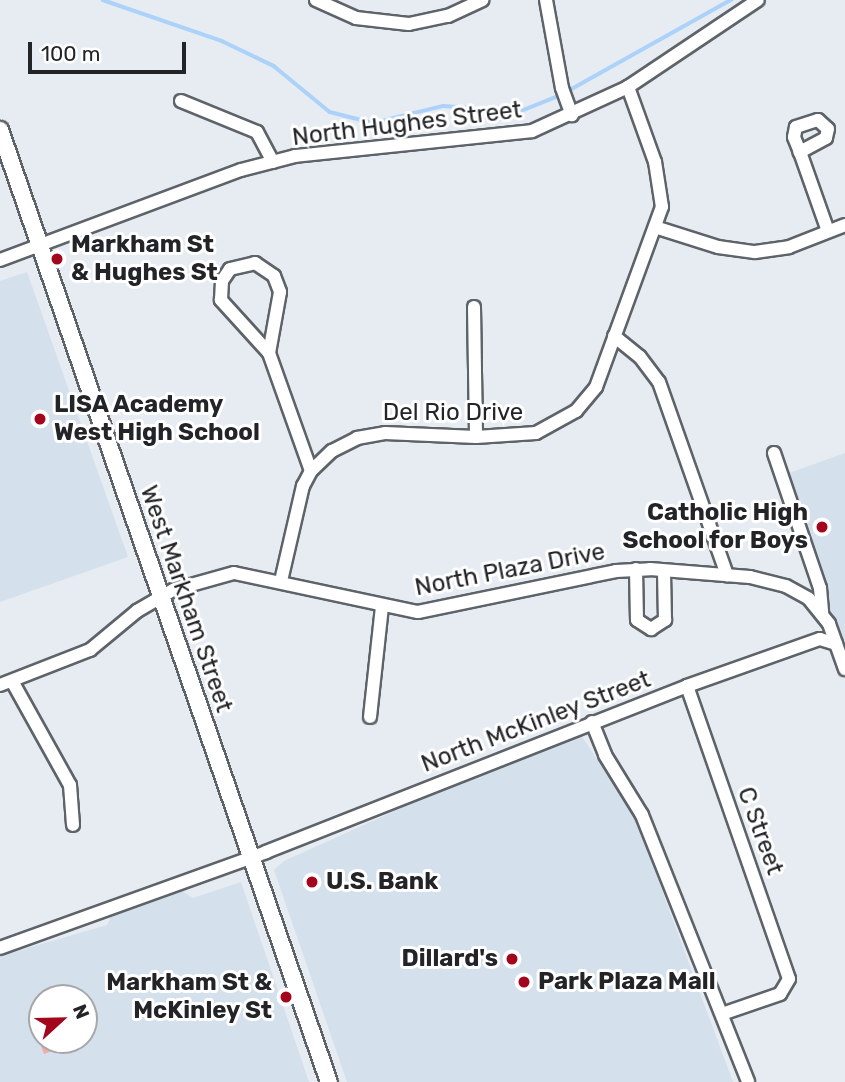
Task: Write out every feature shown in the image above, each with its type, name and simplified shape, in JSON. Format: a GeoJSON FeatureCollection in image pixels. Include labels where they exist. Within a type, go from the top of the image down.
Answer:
{"type":"FeatureCollection","features":[{"type":"Feature","properties":{"kind":"main road","name":"West Markham Street"},"geometry":{"type":"LineString","coordinates":[[0,130],[329,1082]]}},
{"type":"Feature","properties":{"kind":"street"},"geometry":{"type":"LineString","coordinates":[[316,0],[356,18],[400,24],[448,16],[482,0]]}},
{"type":"Feature","properties":{"kind":"street"},"geometry":{"type":"LineString","coordinates":[[545,0],[564,93],[572,115]]}},
{"type":"Feature","properties":{"kind":"street","name":"North Hughes Street"},"geometry":{"type":"LineString","coordinates":[[0,260],[273,162],[318,152],[507,136],[572,115],[628,87],[758,0]]}},
{"type":"Feature","properties":{"kind":"street","name":"Del Rio Drive"},"geometry":{"type":"LineString","coordinates":[[281,581],[298,502],[311,471],[332,451],[371,434],[476,438],[536,433],[576,411],[604,374],[614,336],[658,228],[661,183],[628,87]]}},
{"type":"Feature","properties":{"kind":"street"},"geometry":{"type":"LineString","coordinates":[[181,101],[257,132],[273,162]]}},
{"type":"Feature","properties":{"kind":"street"},"geometry":{"type":"LineString","coordinates":[[800,152],[828,231]]}},
{"type":"Feature","properties":{"kind":"street"},"geometry":{"type":"LineString","coordinates":[[658,228],[746,252],[789,247],[845,225]]}},
{"type":"Feature","properties":{"kind":"street"},"geometry":{"type":"LineString","coordinates":[[269,352],[280,300],[278,283],[262,265],[240,264],[225,275],[221,300],[269,352],[311,471]]}},
{"type":"Feature","properties":{"kind":"street"},"geometry":{"type":"LineString","coordinates":[[474,307],[476,438]]}},
{"type":"Feature","properties":{"kind":"street"},"geometry":{"type":"LineString","coordinates":[[614,336],[640,357],[659,382],[727,575]]}},
{"type":"Feature","properties":{"kind":"street"},"geometry":{"type":"LineString","coordinates":[[774,453],[820,588],[822,613],[845,669]]}},
{"type":"Feature","properties":{"kind":"street"},"geometry":{"type":"LineString","coordinates":[[636,569],[637,620],[645,628],[656,628],[665,620],[664,571]]}},
{"type":"Feature","properties":{"kind":"street","name":"North Plaza Drive"},"geometry":{"type":"LineString","coordinates":[[6,683],[90,650],[161,597],[234,573],[281,581],[382,606],[434,611],[636,569],[727,575],[786,586],[822,613]]}},
{"type":"Feature","properties":{"kind":"street"},"geometry":{"type":"LineString","coordinates":[[370,717],[382,606]]}},
{"type":"Feature","properties":{"kind":"street","name":"North McKinley Street"},"geometry":{"type":"LineString","coordinates":[[0,948],[253,857],[687,686],[820,639],[836,644]]}},
{"type":"Feature","properties":{"kind":"street"},"geometry":{"type":"LineString","coordinates":[[6,683],[70,785],[73,825]]}},
{"type":"Feature","properties":{"kind":"street","name":"C Street"},"geometry":{"type":"LineString","coordinates":[[687,686],[789,979],[785,991],[722,1014]]}},
{"type":"Feature","properties":{"kind":"street"},"geometry":{"type":"LineString","coordinates":[[592,722],[605,755],[642,815],[748,1082]]}},
{"type":"Feature","properties":{"kind":"shaded area","name":"LISA Academy West High School"},"geometry":{"type":"Polygon","coordinates":[[[27,272],[128,557],[0,602],[0,281],[27,272]]]}},
{"type":"Feature","properties":{"kind":"shaded area","name":"Catholic High School for Boys"},"geometry":{"type":"Polygon","coordinates":[[[845,453],[845,669],[781,476],[845,453]]]}},
{"type":"Feature","properties":{"kind":"shaded area","name":"Park Plaza Mall"},"geometry":{"type":"Polygon","coordinates":[[[581,735],[634,815],[733,1082],[347,1082],[274,870],[284,861],[448,787],[581,735]]]}},
{"type":"Feature","properties":{"kind":"shaded area"},"geometry":{"type":"Polygon","coordinates":[[[241,882],[309,1082],[0,1082],[0,956],[107,925],[111,917],[182,891],[193,898],[241,882]]]}},
{"type":"Feature","properties":{"kind":"waterway"},"geometry":{"type":"LineString","coordinates":[[103,0],[222,41],[274,66],[330,112],[373,123],[443,106],[469,108],[487,118],[501,119],[561,95]]}},
{"type":"Feature","properties":{"kind":"waterway"},"geometry":{"type":"LineString","coordinates":[[568,91],[731,0]]}},
{"type":"Feature","properties":{"kind":"place","name":"Markham St & Hughes St"},"geometry":{"type":"Point","coordinates":[57,259]}},
{"type":"Feature","properties":{"kind":"place","name":"LISA Academy West High School"},"geometry":{"type":"Point","coordinates":[40,419]}},
{"type":"Feature","properties":{"kind":"place","name":"Catholic High School for Boys"},"geometry":{"type":"Point","coordinates":[822,527]}},
{"type":"Feature","properties":{"kind":"place","name":"U.S. Bank"},"geometry":{"type":"Point","coordinates":[312,882]}},
{"type":"Feature","properties":{"kind":"place","name":"Dillard's"},"geometry":{"type":"Point","coordinates":[512,959]}},
{"type":"Feature","properties":{"kind":"place","name":"Park Plaza Mall"},"geometry":{"type":"Point","coordinates":[524,982]}},
{"type":"Feature","properties":{"kind":"place","name":"Markham St & McKinley St"},"geometry":{"type":"Point","coordinates":[286,997]}}]}
